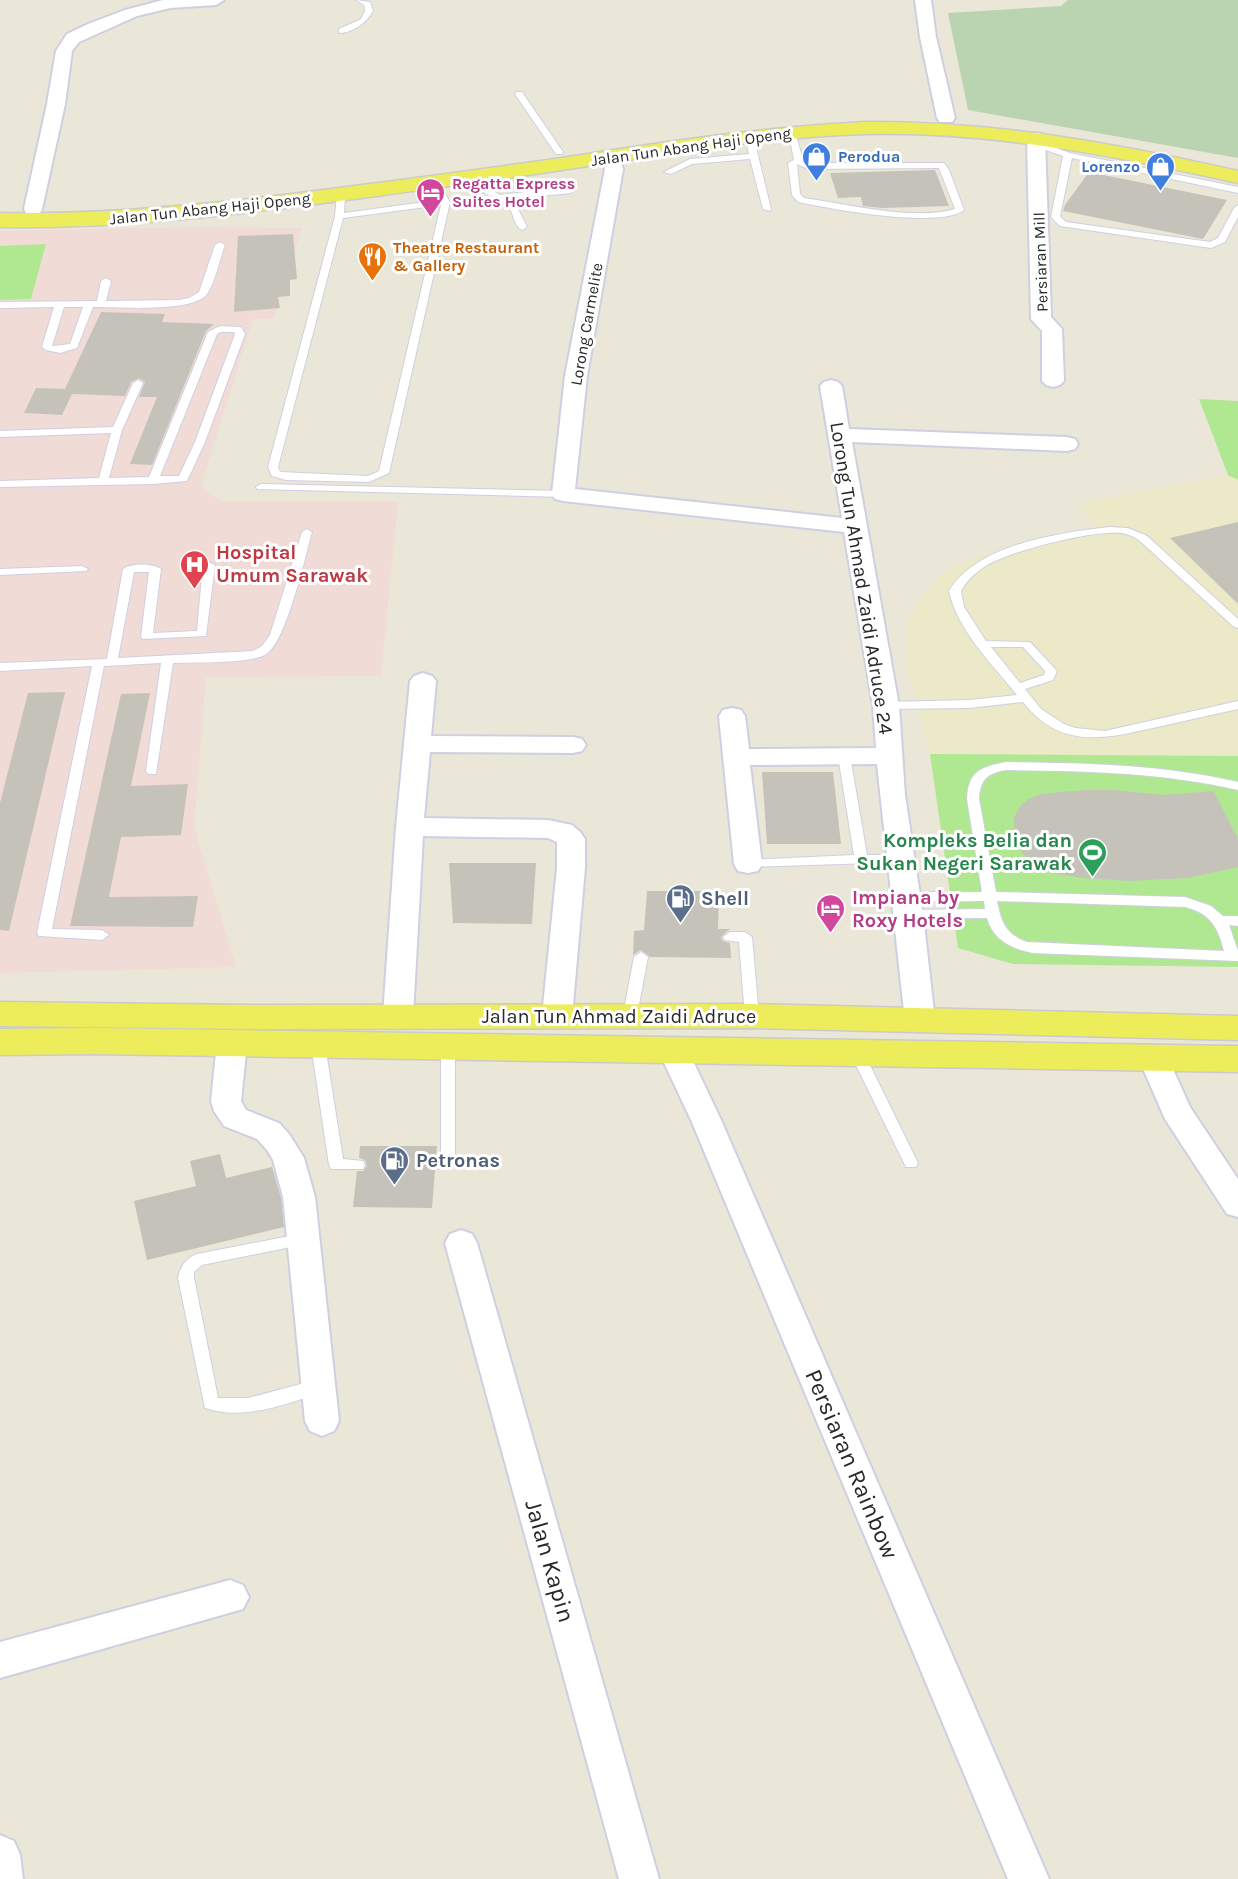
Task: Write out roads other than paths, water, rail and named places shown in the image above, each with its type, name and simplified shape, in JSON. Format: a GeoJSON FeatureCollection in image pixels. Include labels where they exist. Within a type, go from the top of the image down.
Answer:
{"type":"FeatureCollection","features":[{"type":"Feature","properties":{"kind":"main road","name":"Jalan Tun Abang Haji Openg"},"geometry":{"type":"LineString","coordinates":[[0,208],[114,207],[183,201],[559,152],[755,123],[861,116],[946,118],[1105,140],[1238,166]]}},
{"type":"Feature","properties":{"kind":"main road","name":"Jalan Tun Abang Haji Openg"},"geometry":{"type":"LineString","coordinates":[[0,220],[87,219],[195,213],[478,177],[610,156],[751,146],[791,132],[929,128],[1103,147],[1238,177]]}},
{"type":"Feature","properties":{"kind":"main road","name":"Jalan Tun Ahmad Zaidi Adruce"},"geometry":{"type":"LineString","coordinates":[[0,1014],[752,1016],[1238,1028]]}},
{"type":"Feature","properties":{"kind":"main road","name":"Jalan Tun Ahmad Zaidi Adruce"},"geometry":{"type":"LineString","coordinates":[[0,1042],[318,1044],[1238,1059]]}},
{"type":"Feature","properties":{"kind":"street"},"geometry":{"type":"LineString","coordinates":[[33,209],[56,104],[64,51],[73,38],[113,19],[154,7],[216,0]]}},
{"type":"Feature","properties":{"kind":"street"},"geometry":{"type":"LineString","coordinates":[[923,0],[928,37],[946,118]]}},
{"type":"Feature","properties":{"kind":"street","name":"Persiaran Mill"},"geometry":{"type":"LineString","coordinates":[[1036,141],[1041,319],[1052,329],[1053,381]]}},
{"type":"Feature","properties":{"kind":"street","name":"Lorong Carmelite"},"geometry":{"type":"LineString","coordinates":[[563,494],[576,376],[614,169],[610,156]]}},
{"type":"Feature","properties":{"kind":"street","name":"Lorong Tun Ahmad Zaidi Adruce 24"},"geometry":{"type":"LineString","coordinates":[[831,386],[886,706],[900,859],[908,906],[920,1021]]}},
{"type":"Feature","properties":{"kind":"street"},"geometry":{"type":"LineString","coordinates":[[841,435],[1066,444]]}},
{"type":"Feature","properties":{"kind":"street"},"geometry":{"type":"LineString","coordinates":[[563,494],[856,526]]}},
{"type":"Feature","properties":{"kind":"street"},"geometry":{"type":"LineString","coordinates":[[398,1016],[410,827],[423,681]]}},
{"type":"Feature","properties":{"kind":"street"},"geometry":{"type":"LineString","coordinates":[[732,716],[748,864]]}},
{"type":"Feature","properties":{"kind":"street"},"geometry":{"type":"LineString","coordinates":[[418,744],[573,746]]}},
{"type":"Feature","properties":{"kind":"street"},"geometry":{"type":"LineString","coordinates":[[738,757],[889,756]]}},
{"type":"Feature","properties":{"kind":"street"},"geometry":{"type":"LineString","coordinates":[[410,827],[548,829],[562,831],[571,839],[571,868],[557,1016]]}},
{"type":"Feature","properties":{"kind":"street"},"geometry":{"type":"LineString","coordinates":[[231,1043],[226,1101],[229,1111],[235,1118],[268,1131],[288,1158],[299,1197],[322,1421]]}},
{"type":"Feature","properties":{"kind":"street","name":"Persiaran Rainbow"},"geometry":{"type":"LineString","coordinates":[[673,1050],[706,1120],[1029,1879]]}},
{"type":"Feature","properties":{"kind":"street"},"geometry":{"type":"LineString","coordinates":[[1153,1057],[1176,1111],[1238,1205]]}},
{"type":"Feature","properties":{"kind":"street","name":"Jalan Kapin"},"geometry":{"type":"LineString","coordinates":[[461,1243],[639,1879]]}},
{"type":"Feature","properties":{"kind":"street"},"geometry":{"type":"LineString","coordinates":[[0,1660],[230,1597]]}},
{"type":"Feature","properties":{"kind":"street"},"geometry":{"type":"LineString","coordinates":[[0,1855],[3,1879]]}},
{"type":"Feature","properties":{"kind":"lane"},"geometry":{"type":"LineString","coordinates":[[342,32],[364,20],[369,11],[367,4],[360,0]]}},
{"type":"Feature","properties":{"kind":"lane"},"geometry":{"type":"LineString","coordinates":[[519,94],[559,152]]}},
{"type":"Feature","properties":{"kind":"lane"},"geometry":{"type":"LineString","coordinates":[[791,132],[799,161],[808,166],[940,165],[945,170],[960,210],[953,214],[942,215],[873,212],[801,200],[796,195],[792,163],[799,161]]}},
{"type":"Feature","properties":{"kind":"lane"},"geometry":{"type":"LineString","coordinates":[[1036,141],[1068,155],[1238,190]]}},
{"type":"Feature","properties":{"kind":"lane"},"geometry":{"type":"LineString","coordinates":[[668,172],[690,162],[751,146],[767,209]]}},
{"type":"Feature","properties":{"kind":"lane"},"geometry":{"type":"LineString","coordinates":[[1068,155],[1055,217],[1063,224],[1211,245],[1222,240],[1238,208]]}},
{"type":"Feature","properties":{"kind":"lane"},"geometry":{"type":"LineString","coordinates":[[478,177],[481,186],[490,195],[511,203],[522,227]]}},
{"type":"Feature","properties":{"kind":"lane"},"geometry":{"type":"LineString","coordinates":[[341,194],[339,216],[273,468],[276,474],[286,477],[369,479],[384,473],[446,202],[434,183]]}},
{"type":"Feature","properties":{"kind":"lane"},"geometry":{"type":"LineString","coordinates":[[499,198],[571,190]]}},
{"type":"Feature","properties":{"kind":"lane"},"geometry":{"type":"LineString","coordinates":[[339,216],[446,202]]}},
{"type":"Feature","properties":{"kind":"lane"},"geometry":{"type":"LineString","coordinates":[[0,305],[179,303],[192,300],[204,293],[220,245]]}},
{"type":"Feature","properties":{"kind":"lane"},"geometry":{"type":"LineString","coordinates":[[101,304],[106,281]]}},
{"type":"Feature","properties":{"kind":"lane"},"geometry":{"type":"LineString","coordinates":[[60,304],[47,348],[50,350],[67,350],[74,346],[89,304]]}},
{"type":"Feature","properties":{"kind":"lane"},"geometry":{"type":"LineString","coordinates":[[0,484],[153,481],[179,480],[186,476],[240,334],[238,330],[220,329],[213,332],[153,481]]}},
{"type":"Feature","properties":{"kind":"lane"},"geometry":{"type":"LineString","coordinates":[[104,482],[117,430],[138,383]]}},
{"type":"Feature","properties":{"kind":"lane"},"geometry":{"type":"LineString","coordinates":[[0,434],[117,430]]}},
{"type":"Feature","properties":{"kind":"lane"},"geometry":{"type":"LineString","coordinates":[[261,487],[563,494]]}},
{"type":"Feature","properties":{"kind":"lane"},"geometry":{"type":"LineString","coordinates":[[1236,708],[1105,735],[1073,732],[1053,723],[1037,712],[1021,693],[962,615],[955,591],[969,574],[990,560],[1012,551],[1113,530],[1130,532],[1143,538],[1238,625]]}},
{"type":"Feature","properties":{"kind":"lane"},"geometry":{"type":"LineString","coordinates":[[0,667],[255,655],[268,649],[289,597],[307,532]]}},
{"type":"Feature","properties":{"kind":"lane"},"geometry":{"type":"LineString","coordinates":[[147,637],[202,634],[209,565]]}},
{"type":"Feature","properties":{"kind":"lane"},"geometry":{"type":"LineString","coordinates":[[0,572],[81,569]]}},
{"type":"Feature","properties":{"kind":"lane"},"geometry":{"type":"LineString","coordinates":[[102,936],[44,933],[129,569],[155,569],[146,660]]}},
{"type":"Feature","properties":{"kind":"lane"},"geometry":{"type":"LineString","coordinates":[[886,706],[969,704],[1021,693],[1048,677],[1051,671],[1026,644],[982,644]]}},
{"type":"Feature","properties":{"kind":"lane"},"geometry":{"type":"LineString","coordinates":[[152,771],[168,659]]}},
{"type":"Feature","properties":{"kind":"lane"},"geometry":{"type":"LineString","coordinates":[[844,756],[861,860]]}},
{"type":"Feature","properties":{"kind":"lane"},"geometry":{"type":"LineString","coordinates":[[908,906],[989,896],[1185,902],[1205,908],[1221,920],[1235,956],[1026,948],[1010,942],[999,931],[993,913],[989,896],[973,799],[973,785],[979,774],[992,768],[1006,766],[1145,769],[1181,773],[1238,786]]}},
{"type":"Feature","properties":{"kind":"lane"},"geometry":{"type":"LineString","coordinates":[[748,864],[900,859]]}},
{"type":"Feature","properties":{"kind":"lane"},"geometry":{"type":"LineString","coordinates":[[908,906],[993,913]]}},
{"type":"Feature","properties":{"kind":"lane"},"geometry":{"type":"LineString","coordinates":[[1221,920],[1238,921]]}},
{"type":"Feature","properties":{"kind":"lane"},"geometry":{"type":"LineString","coordinates":[[730,937],[745,937],[752,1016]]}},
{"type":"Feature","properties":{"kind":"lane"},"geometry":{"type":"LineString","coordinates":[[630,1015],[641,957]]}},
{"type":"Feature","properties":{"kind":"lane"},"geometry":{"type":"LineString","coordinates":[[318,1044],[336,1165],[358,1165]]}},
{"type":"Feature","properties":{"kind":"lane"},"geometry":{"type":"LineString","coordinates":[[436,1163],[448,1163],[448,1046]]}},
{"type":"Feature","properties":{"kind":"lane"},"geometry":{"type":"LineString","coordinates":[[857,1053],[911,1163]]}},
{"type":"Feature","properties":{"kind":"lane"},"geometry":{"type":"LineString","coordinates":[[305,1239],[197,1260],[187,1270],[186,1278],[211,1403],[218,1407],[245,1405],[319,1386]]}},
{"type":"Feature","properties":{"kind":"place","name":"Perodua"},"geometry":{"type":"Point","coordinates":[817,182]}},
{"type":"Feature","properties":{"kind":"place","name":"Lorenzo"},"geometry":{"type":"Point","coordinates":[1161,192]}},
{"type":"Feature","properties":{"kind":"place","name":"Regatta Express Suites Hotel"},"geometry":{"type":"Point","coordinates":[431,218]}},
{"type":"Feature","properties":{"kind":"place","name":"Theatre Restaurant & Gallery"},"geometry":{"type":"Point","coordinates":[372,282]}},
{"type":"Feature","properties":{"kind":"place","name":"Hospital Umum Sarawak"},"geometry":{"type":"Point","coordinates":[195,590]}},
{"type":"Feature","properties":{"kind":"place","name":"Kompleks Belia dan Sukan Negeri Sarawak"},"geometry":{"type":"Point","coordinates":[1093,878]}},
{"type":"Feature","properties":{"kind":"place","name":"Shell"},"geometry":{"type":"Point","coordinates":[680,924]}},
{"type":"Feature","properties":{"kind":"place","name":"Impiana by Roxy Hotels"},"geometry":{"type":"Point","coordinates":[831,934]}},
{"type":"Feature","properties":{"kind":"place","name":"Petronas"},"geometry":{"type":"Point","coordinates":[395,1186]}}]}
